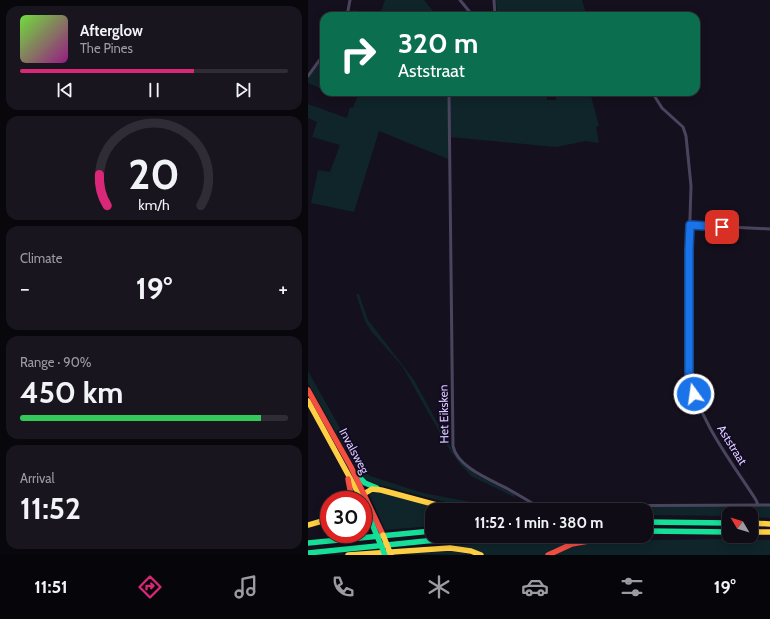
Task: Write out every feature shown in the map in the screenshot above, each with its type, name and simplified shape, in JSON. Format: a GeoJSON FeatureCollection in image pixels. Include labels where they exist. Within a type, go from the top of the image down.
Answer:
{"type":"FeatureCollection","features":[{"type":"Feature","properties":{"kind":"highway","name":"Invalsweg"},"geometry":{"type":"LineString","coordinates":[[308,390],[351,467],[360,491]]}},
{"type":"Feature","properties":{"kind":"highway","name":"Invalsweg"},"geometry":{"type":"LineString","coordinates":[[308,401],[358,491]]}},
{"type":"Feature","properties":{"kind":"highway"},"geometry":{"type":"LineString","coordinates":[[343,465],[352,491]]}},
{"type":"Feature","properties":{"kind":"highway"},"geometry":{"type":"LineString","coordinates":[[351,467],[365,483],[381,490],[429,503]]}},
{"type":"Feature","properties":{"kind":"highway"},"geometry":{"type":"LineString","coordinates":[[370,491],[372,489],[381,490]]}},
{"type":"Feature","properties":{"kind":"highway","name":"Invalsweg"},"geometry":{"type":"LineString","coordinates":[[373,514],[375,524]]}},
{"type":"Feature","properties":{"kind":"highway","name":"Invalsweg"},"geometry":{"type":"LineString","coordinates":[[372,520],[375,524]]}},
{"type":"Feature","properties":{"kind":"highway"},"geometry":{"type":"LineString","coordinates":[[308,525],[320,522]]}},
{"type":"Feature","properties":{"kind":"highway"},"geometry":{"type":"LineString","coordinates":[[653,522],[722,523]]}},
{"type":"Feature","properties":{"kind":"highway"},"geometry":{"type":"LineString","coordinates":[[758,523],[770,524]]}},
{"type":"Feature","properties":{"kind":"highway"},"geometry":{"type":"LineString","coordinates":[[375,524],[385,555]]}},
{"type":"Feature","properties":{"kind":"highway"},"geometry":{"type":"LineString","coordinates":[[375,524],[391,555]]}},
{"type":"Feature","properties":{"kind":"highway"},"geometry":{"type":"LineString","coordinates":[[653,531],[722,532]]}},
{"type":"Feature","properties":{"kind":"highway"},"geometry":{"type":"LineString","coordinates":[[758,532],[770,532]]}},
{"type":"Feature","properties":{"kind":"highway"},"geometry":{"type":"LineString","coordinates":[[308,543],[425,533]]}},
{"type":"Feature","properties":{"kind":"highway"},"geometry":{"type":"LineString","coordinates":[[308,553],[425,541]]}},
{"type":"Feature","properties":{"kind":"highway"},"geometry":{"type":"LineString","coordinates":[[548,555],[574,543]]}},
{"type":"Feature","properties":{"kind":"highway"},"geometry":{"type":"LineString","coordinates":[[348,555],[450,548],[471,550],[481,555]]}},
{"type":"Feature","properties":{"kind":"street"},"geometry":{"type":"LineString","coordinates":[[348,12],[350,0]]}},
{"type":"Feature","properties":{"kind":"street"},"geometry":{"type":"LineString","coordinates":[[460,0],[470,12]]}},
{"type":"Feature","properties":{"kind":"street"},"geometry":{"type":"LineString","coordinates":[[494,0],[495,12]]}},
{"type":"Feature","properties":{"kind":"street"},"geometry":{"type":"LineString","coordinates":[[308,76],[320,60]]}},
{"type":"Feature","properties":{"kind":"street","name":"Het Eiksken"},"geometry":{"type":"LineString","coordinates":[[449,96],[453,446],[455,453],[471,469],[481,476],[508,489],[535,505],[770,505]]}},
{"type":"Feature","properties":{"kind":"street","name":"Aststraat"},"geometry":{"type":"LineString","coordinates":[[654,96],[662,108],[681,124],[685,130],[692,186],[689,250],[689,374],[691,384],[696,401],[758,505]]}},
{"type":"Feature","properties":{"kind":"street"},"geometry":{"type":"LineString","coordinates":[[690,225],[770,229]]}},
{"type":"Feature","properties":{"kind":"green space"},"geometry":{"type":"Polygon","coordinates":[[[385,0],[424,0],[434,12],[381,12],[385,0]]]}},
{"type":"Feature","properties":{"kind":"green space"},"geometry":{"type":"Polygon","coordinates":[[[496,0],[582,0],[586,12],[531,12],[497,12],[496,0]]]}},
{"type":"Feature","properties":{"kind":"green space"},"geometry":{"type":"Polygon","coordinates":[[[353,10],[366,12],[353,12],[353,10]]]}},
{"type":"Feature","properties":{"kind":"green space"},"geometry":{"type":"Polygon","coordinates":[[[320,62],[320,88],[308,83],[308,79],[320,62]]]}},
{"type":"Feature","properties":{"kind":"green space"},"geometry":{"type":"Polygon","coordinates":[[[358,96],[447,96],[448,159],[379,131],[354,212],[311,203],[318,170],[330,172],[340,145],[312,137],[317,122],[308,118],[308,104],[347,118],[350,107],[353,108],[358,96]]]}},
{"type":"Feature","properties":{"kind":"green space"},"geometry":{"type":"Polygon","coordinates":[[[449,96],[547,96],[547,100],[556,100],[556,96],[591,96],[599,126],[596,127],[599,143],[586,141],[556,147],[450,137],[449,96]]]}},
{"type":"Feature","properties":{"kind":"green space"},"geometry":{"type":"Polygon","coordinates":[[[356,294],[359,294],[368,320],[414,380],[454,453],[478,476],[514,494],[516,498],[471,476],[460,464],[449,449],[402,366],[371,331],[365,321],[356,294]]]}},
{"type":"Feature","properties":{"kind":"green space"},"geometry":{"type":"Polygon","coordinates":[[[308,371],[362,467],[370,476],[423,493],[478,503],[449,503],[376,484],[364,478],[355,466],[308,383],[308,371]]]}},
{"type":"Feature","properties":{"kind":"green space"},"geometry":{"type":"Polygon","coordinates":[[[373,490],[425,504],[425,527],[385,530],[372,501],[372,491],[370,491],[373,490]]]}},
{"type":"Feature","properties":{"kind":"green space"},"geometry":{"type":"Polygon","coordinates":[[[770,505],[770,518],[758,517],[758,507],[722,507],[722,516],[653,515],[653,506],[770,505]]]}},
{"type":"Feature","properties":{"kind":"green space"},"geometry":{"type":"Polygon","coordinates":[[[722,539],[722,543],[758,543],[758,540],[770,540],[770,555],[554,555],[570,548],[590,543],[653,543],[653,540],[722,539]]]}},
{"type":"Feature","properties":{"kind":"green space"},"geometry":{"type":"Polygon","coordinates":[[[493,543],[574,543],[553,549],[544,555],[486,555],[471,548],[449,546],[493,543]]]}},
{"type":"Feature","properties":{"kind":"green space"},"geometry":{"type":"Polygon","coordinates":[[[452,551],[474,555],[395,554],[452,551]]]}},
{"type":"Feature","properties":{"kind":"traffic: fast"},"geometry":{"type":"LineString","coordinates":[[358,476],[365,483],[377,488]]}},
{"type":"Feature","properties":{"kind":"traffic: fast"},"geometry":{"type":"LineString","coordinates":[[653,522],[722,523]]}},
{"type":"Feature","properties":{"kind":"traffic: fast"},"geometry":{"type":"LineString","coordinates":[[372,524],[385,555]]}},
{"type":"Feature","properties":{"kind":"traffic: fast"},"geometry":{"type":"LineString","coordinates":[[653,531],[722,532]]}},
{"type":"Feature","properties":{"kind":"traffic: fast"},"geometry":{"type":"LineString","coordinates":[[308,543],[425,532]]}},
{"type":"Feature","properties":{"kind":"traffic: fast"},"geometry":{"type":"LineString","coordinates":[[308,553],[425,541]]}},
{"type":"Feature","properties":{"kind":"traffic: slow"},"geometry":{"type":"LineString","coordinates":[[308,401],[357,491]]}},
{"type":"Feature","properties":{"kind":"traffic: slow"},"geometry":{"type":"LineString","coordinates":[[369,491],[372,489],[381,490],[429,503]]}},
{"type":"Feature","properties":{"kind":"traffic: slow"},"geometry":{"type":"LineString","coordinates":[[308,525],[320,522]]}},
{"type":"Feature","properties":{"kind":"traffic: slow"},"geometry":{"type":"LineString","coordinates":[[758,523],[770,524]]}},
{"type":"Feature","properties":{"kind":"traffic: slow"},"geometry":{"type":"LineString","coordinates":[[758,532],[770,532]]}},
{"type":"Feature","properties":{"kind":"traffic: slow"},"geometry":{"type":"LineString","coordinates":[[383,535],[391,555]]}},
{"type":"Feature","properties":{"kind":"traffic: slow"},"geometry":{"type":"LineString","coordinates":[[348,555],[450,548],[471,551],[481,555]]}},
{"type":"Feature","properties":{"kind":"traffic: jam"},"geometry":{"type":"LineString","coordinates":[[308,390],[351,467],[383,535]]}},
{"type":"Feature","properties":{"kind":"traffic: jam"},"geometry":{"type":"LineString","coordinates":[[348,479],[350,491]]}},
{"type":"Feature","properties":{"kind":"traffic: jam"},"geometry":{"type":"LineString","coordinates":[[548,555],[578,543]]}},
{"type":"Feature","properties":{"kind":"route"},"geometry":{"type":"LineString","coordinates":[[694,394],[689,374],[690,225],[722,227]]}}]}
